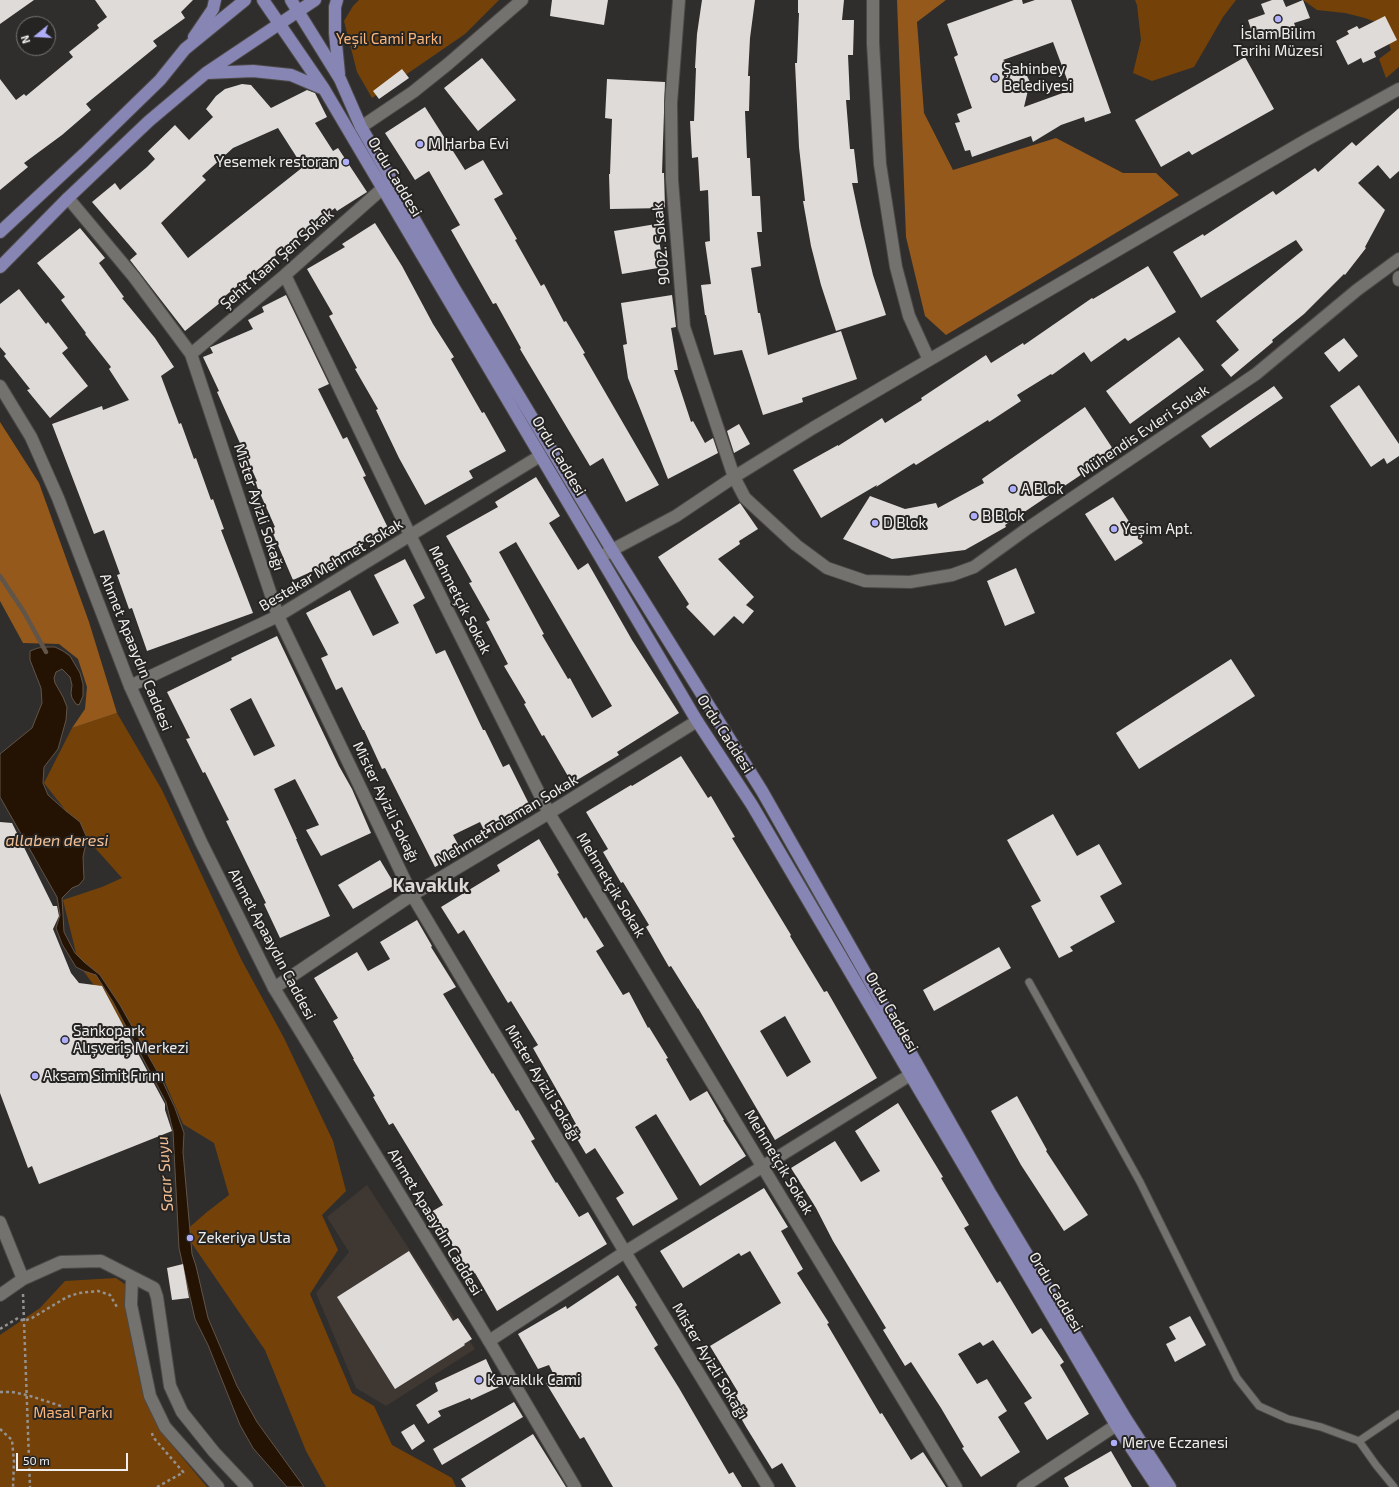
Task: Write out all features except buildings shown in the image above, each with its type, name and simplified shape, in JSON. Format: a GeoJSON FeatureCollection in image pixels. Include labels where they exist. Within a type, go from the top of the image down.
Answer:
{"type":"FeatureCollection","features":[{"type":"Feature","properties":{"kind":"main road"},"geometry":{"type":"LineString","coordinates":[[0,232],[84,154],[160,80],[185,49],[213,10],[215,0]]}},
{"type":"Feature","properties":{"kind":"main road"},"geometry":{"type":"LineString","coordinates":[[185,49],[246,0]]}},
{"type":"Feature","properties":{"kind":"main road","name":"Ordu Caddesi"},"geometry":{"type":"LineString","coordinates":[[263,0],[324,89],[697,721],[752,805],[910,1075],[1121,1422],[1170,1487]]}},
{"type":"Feature","properties":{"kind":"main road","name":"Ordu Caddesi"},"geometry":{"type":"LineString","coordinates":[[291,0],[340,79],[361,127],[454,288],[612,550],[762,791],[1158,1487]]}},
{"type":"Feature","properties":{"kind":"main road"},"geometry":{"type":"LineString","coordinates":[[0,267],[68,198],[148,121],[206,73],[280,25],[315,0]]}},
{"type":"Feature","properties":{"kind":"main road"},"geometry":{"type":"LineString","coordinates":[[337,0],[335,7],[335,33],[340,79]]}},
{"type":"Feature","properties":{"kind":"main road"},"geometry":{"type":"LineString","coordinates":[[206,73],[253,71],[290,75],[324,89]]}},
{"type":"Feature","properties":{"kind":"street"},"geometry":{"type":"LineString","coordinates":[[361,127],[413,92],[522,0]]}},
{"type":"Feature","properties":{"kind":"street","name":"9002. Sokak"},"geometry":{"type":"LineString","coordinates":[[679,0],[671,103],[672,180],[684,327],[734,477]]}},
{"type":"Feature","properties":{"kind":"street"},"geometry":{"type":"LineString","coordinates":[[873,0],[873,43],[880,164],[896,267],[909,316],[929,360]]}},
{"type":"Feature","properties":{"kind":"street"},"geometry":{"type":"LineString","coordinates":[[601,557],[676,516],[734,477],[813,428],[1308,140],[1399,89]]}},
{"type":"Feature","properties":{"kind":"street","name":"Şehit Kaan Şen Sokak"},"geometry":{"type":"LineString","coordinates":[[191,354],[383,188]]}},
{"type":"Feature","properties":{"kind":"street","name":"Mister Ayizli Sokağı"},"geometry":{"type":"LineString","coordinates":[[68,198],[134,277],[191,354],[278,616],[412,895],[625,1252],[768,1487]]}},
{"type":"Feature","properties":{"kind":"street","name":"Mühendis Evleri Sokak"},"geometry":{"type":"LineString","coordinates":[[734,477],[745,498],[796,545],[827,568],[864,581],[910,582],[959,572],[974,567],[1028,528],[1256,374],[1357,290],[1399,259]]}},
{"type":"Feature","properties":{"kind":"street","name":"Mehmetçik Sokak"},"geometry":{"type":"LineString","coordinates":[[285,274],[411,537],[549,813],[956,1487]]}},
{"type":"Feature","properties":{"kind":"street","name":"Ahmet Apaaydın Caddesi"},"geometry":{"type":"LineString","coordinates":[[0,386],[31,437],[58,498],[130,686],[201,842],[274,988],[489,1341],[575,1487]]}},
{"type":"Feature","properties":{"kind":"street","name":"Bestekar Mehmet Sokak"},"geometry":{"type":"LineString","coordinates":[[130,686],[278,616],[411,537],[540,456]]}},
{"type":"Feature","properties":{"kind":"street","name":"Mehmet Tolaman Sokak"},"geometry":{"type":"LineString","coordinates":[[274,988],[412,895],[549,813],[697,721]]}},
{"type":"Feature","properties":{"kind":"street"},"geometry":{"type":"LineString","coordinates":[[489,1341],[625,1252],[910,1075]]}},
{"type":"Feature","properties":{"kind":"street"},"geometry":{"type":"LineString","coordinates":[[0,1222],[23,1279]]}},
{"type":"Feature","properties":{"kind":"street"},"geometry":{"type":"LineString","coordinates":[[0,1295],[23,1279],[60,1262],[101,1261],[154,1288],[157,1297],[170,1386],[182,1412],[214,1452],[247,1487]]}},
{"type":"Feature","properties":{"kind":"street"},"geometry":{"type":"LineString","coordinates":[[132,1278],[131,1305],[150,1396],[165,1427],[218,1487]]}},
{"type":"Feature","properties":{"kind":"street"},"geometry":{"type":"LineString","coordinates":[[1023,1487],[1121,1422]]}},
{"type":"Feature","properties":{"kind":"lane"},"geometry":{"type":"LineString","coordinates":[[1029,982],[1140,1182],[1237,1378],[1259,1406],[1288,1419],[1321,1426],[1360,1441],[1376,1465],[1394,1487]]}},
{"type":"Feature","properties":{"kind":"lane"},"geometry":{"type":"LineString","coordinates":[[1360,1441],[1399,1414]]}},
{"type":"Feature","properties":{"kind":"path"},"geometry":{"type":"LineString","coordinates":[[23,1279],[30,1487]]}},
{"type":"Feature","properties":{"kind":"path"},"geometry":{"type":"LineString","coordinates":[[0,1329],[18,1318],[24,1321],[32,1318],[67,1297],[98,1291],[110,1295],[120,1311]]}},
{"type":"Feature","properties":{"kind":"path"},"geometry":{"type":"LineString","coordinates":[[0,1392],[12,1392],[26,1395],[61,1406]]}},
{"type":"Feature","properties":{"kind":"path"},"geometry":{"type":"LineString","coordinates":[[0,1429],[12,1440],[14,1462],[12,1487]]}},
{"type":"Feature","properties":{"kind":"path"},"geometry":{"type":"LineString","coordinates":[[151,1430],[153,1437],[184,1473]]}},
{"type":"Feature","properties":{"kind":"path"},"geometry":{"type":"LineString","coordinates":[[158,1487],[189,1470]]}},
{"type":"Feature","properties":{"kind":"shaded area"},"geometry":{"type":"Polygon","coordinates":[[[897,0],[946,0],[917,22],[924,113],[953,170],[1056,138],[1123,173],[1156,173],[1179,195],[946,335],[925,316],[906,237],[897,0]]]}},
{"type":"Feature","properties":{"kind":"shaded area"},"geometry":{"type":"Polygon","coordinates":[[[0,422],[39,483],[89,622],[117,713],[72,728],[85,709],[87,687],[78,659],[59,644],[23,643],[0,601],[0,422]]]}},
{"type":"Feature","properties":{"kind":"shaded area"},"geometry":{"type":"Polygon","coordinates":[[[367,1185],[475,1349],[386,1406],[356,1388],[316,1293],[349,1252],[327,1217],[367,1185]]]}},
{"type":"Feature","properties":{"kind":"green space","name":"Yeşil Cami Parkı"},"geometry":{"type":"Polygon","coordinates":[[[359,0],[499,0],[465,34],[372,98],[357,72],[344,21],[353,6],[359,0]]]}},
{"type":"Feature","properties":{"kind":"green space"},"geometry":{"type":"Polygon","coordinates":[[[1135,0],[1236,0],[1223,17],[1194,67],[1152,81],[1133,73],[1141,40],[1137,5],[1135,0]]]}},
{"type":"Feature","properties":{"kind":"green space"},"geometry":{"type":"Polygon","coordinates":[[[1303,0],[1399,0],[1399,67],[1386,78],[1379,59],[1391,50],[1383,25],[1365,18],[1345,13],[1317,10],[1303,0]]]}},
{"type":"Feature","properties":{"kind":"green space"},"geometry":{"type":"Polygon","coordinates":[[[117,713],[162,790],[241,959],[284,1038],[333,1141],[346,1191],[322,1215],[338,1250],[310,1294],[352,1393],[374,1406],[392,1445],[452,1478],[456,1487],[326,1487],[306,1451],[265,1350],[184,1232],[229,1195],[214,1143],[183,1124],[164,1080],[79,965],[63,900],[102,887],[122,878],[96,849],[44,783],[72,728],[117,713]]]}},
{"type":"Feature","properties":{"kind":"green space","name":"Masal Parkı"},"geometry":{"type":"Polygon","coordinates":[[[116,1278],[126,1285],[146,1401],[161,1432],[207,1487],[0,1487],[0,1335],[40,1308],[65,1281],[116,1278]]]}},
{"type":"Feature","properties":{"kind":"water","name":"allaben deresi"},"geometry":{"type":"Polygon","coordinates":[[[47,647],[55,647],[70,656],[80,673],[83,684],[83,696],[79,705],[76,704],[72,698],[72,685],[70,677],[62,669],[56,672],[54,678],[55,683],[67,707],[66,720],[58,749],[44,767],[43,783],[48,795],[80,822],[87,838],[83,857],[84,879],[79,885],[72,888],[62,898],[64,932],[75,953],[100,975],[120,1005],[162,1080],[175,1108],[184,1133],[183,1152],[192,1254],[208,1318],[237,1386],[257,1422],[304,1487],[287,1487],[253,1448],[240,1425],[208,1345],[195,1319],[179,1248],[173,1131],[166,1102],[113,1002],[96,975],[76,967],[62,944],[56,928],[60,915],[57,897],[0,797],[0,754],[32,728],[42,703],[41,688],[30,660],[30,651],[47,647]]]}},
{"type":"Feature","properties":{"kind":"waterway","name":"Sacır Suyu"},"geometry":{"type":"LineString","coordinates":[[0,576],[24,612],[46,652]]}},
{"type":"Feature","properties":{"kind":"place","name":"İslam Bilim Tarihi Müzesi"},"geometry":{"type":"Point","coordinates":[1278,19]}},
{"type":"Feature","properties":{"kind":"place","name":"Şahinbey Belediyesi"},"geometry":{"type":"Point","coordinates":[995,78]}},
{"type":"Feature","properties":{"kind":"place","name":"M Harba Evi"},"geometry":{"type":"Point","coordinates":[420,144]}},
{"type":"Feature","properties":{"kind":"place","name":"Yesemek restoran"},"geometry":{"type":"Point","coordinates":[346,162]}},
{"type":"Feature","properties":{"kind":"place","name":"A Blok"},"geometry":{"type":"Point","coordinates":[1013,489]}},
{"type":"Feature","properties":{"kind":"place","name":"B Blok"},"geometry":{"type":"Point","coordinates":[974,516]}},
{"type":"Feature","properties":{"kind":"place","name":"D Blok"},"geometry":{"type":"Point","coordinates":[875,523]}},
{"type":"Feature","properties":{"kind":"place","name":"Yeşim Apt."},"geometry":{"type":"Point","coordinates":[1114,529]}},
{"type":"Feature","properties":{"kind":"place","name":"Sankopark Alışveriş Merkezi"},"geometry":{"type":"Point","coordinates":[65,1040]}},
{"type":"Feature","properties":{"kind":"place","name":"Aksam Simit Fırını"},"geometry":{"type":"Point","coordinates":[35,1076]}},
{"type":"Feature","properties":{"kind":"place","name":"Zekeriya Usta"},"geometry":{"type":"Point","coordinates":[190,1238]}},
{"type":"Feature","properties":{"kind":"place","name":"Kavaklık Cami"},"geometry":{"type":"Point","coordinates":[479,1380]}},
{"type":"Feature","properties":{"kind":"place","name":"Merve Eczanesi"},"geometry":{"type":"Point","coordinates":[1114,1443]}},
{"type":"Feature","properties":{"kind":"district","name":"Kavaklık"},"geometry":{"type":"Point","coordinates":[431,886]}}]}
